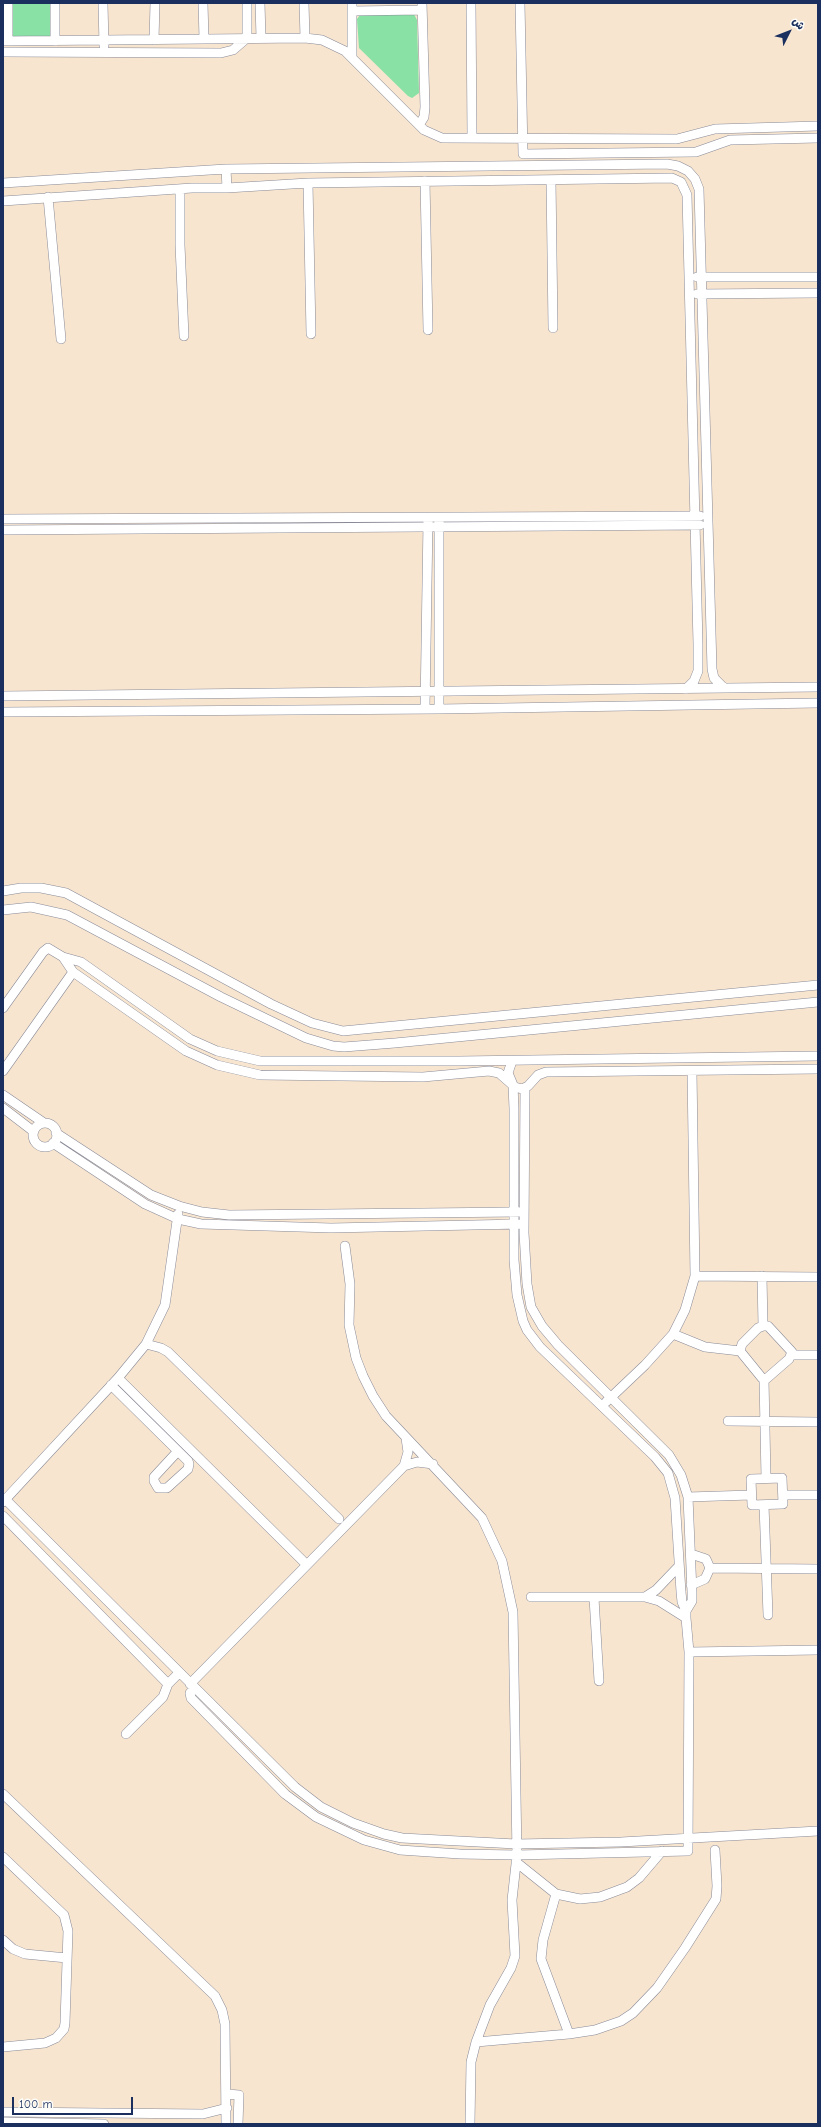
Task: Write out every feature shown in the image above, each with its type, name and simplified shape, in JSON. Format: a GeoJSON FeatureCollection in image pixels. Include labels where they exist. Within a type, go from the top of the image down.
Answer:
{"type":"FeatureCollection","features":[{"type":"Feature","properties":{"kind":"street"},"geometry":{"type":"LineString","coordinates":[[8,3],[6,41],[304,38],[330,43],[352,57],[419,125],[429,133],[442,138],[558,137],[677,139],[715,129],[818,126]]}},
{"type":"Feature","properties":{"kind":"street"},"geometry":{"type":"LineString","coordinates":[[55,3],[55,41]]}},
{"type":"Feature","properties":{"kind":"street"},"geometry":{"type":"LineString","coordinates":[[103,3],[104,51]]}},
{"type":"Feature","properties":{"kind":"street"},"geometry":{"type":"LineString","coordinates":[[154,3],[154,40]]}},
{"type":"Feature","properties":{"kind":"street"},"geometry":{"type":"LineString","coordinates":[[203,3],[204,39]]}},
{"type":"Feature","properties":{"kind":"street"},"geometry":{"type":"LineString","coordinates":[[3,52],[104,51],[221,53],[233,50],[247,38],[247,3]]}},
{"type":"Feature","properties":{"kind":"street"},"geometry":{"type":"LineString","coordinates":[[260,3],[261,38]]}},
{"type":"Feature","properties":{"kind":"street"},"geometry":{"type":"LineString","coordinates":[[304,3],[304,38]]}},
{"type":"Feature","properties":{"kind":"street"},"geometry":{"type":"LineString","coordinates":[[472,3],[472,137]]}},
{"type":"Feature","properties":{"kind":"street"},"geometry":{"type":"LineString","coordinates":[[520,3],[524,137],[523,154],[696,152],[730,140],[818,138]]}},
{"type":"Feature","properties":{"kind":"street"},"geometry":{"type":"LineString","coordinates":[[352,57],[352,7],[422,6],[425,107],[424,116],[419,125]]}},
{"type":"Feature","properties":{"kind":"street"},"geometry":{"type":"LineString","coordinates":[[558,137],[558,153]]}},
{"type":"Feature","properties":{"kind":"street"},"geometry":{"type":"LineString","coordinates":[[3,183],[226,169],[673,165],[688,171],[695,179],[699,189],[712,669],[714,678],[724,688]]}},
{"type":"Feature","properties":{"kind":"street"},"geometry":{"type":"LineString","coordinates":[[226,169],[227,188]]}},
{"type":"Feature","properties":{"kind":"street"},"geometry":{"type":"LineString","coordinates":[[3,201],[180,189],[227,188],[308,183],[672,178],[681,182],[687,195],[690,276],[698,671],[694,681],[686,689]]}},
{"type":"Feature","properties":{"kind":"street"},"geometry":{"type":"LineString","coordinates":[[551,180],[553,328]]}},
{"type":"Feature","properties":{"kind":"street"},"geometry":{"type":"LineString","coordinates":[[425,181],[428,330]]}},
{"type":"Feature","properties":{"kind":"street"},"geometry":{"type":"LineString","coordinates":[[308,183],[311,334]]}},
{"type":"Feature","properties":{"kind":"street"},"geometry":{"type":"LineString","coordinates":[[180,189],[180,245],[184,336]]}},
{"type":"Feature","properties":{"kind":"street"},"geometry":{"type":"LineString","coordinates":[[48,197],[61,339]]}},
{"type":"Feature","properties":{"kind":"street"},"geometry":{"type":"LineString","coordinates":[[690,276],[818,277]]}},
{"type":"Feature","properties":{"kind":"street"},"geometry":{"type":"LineString","coordinates":[[795,277],[795,293]]}},
{"type":"Feature","properties":{"kind":"street"},"geometry":{"type":"LineString","coordinates":[[690,293],[818,293]]}},
{"type":"Feature","properties":{"kind":"street"},"geometry":{"type":"LineString","coordinates":[[3,519],[428,523],[708,521]]}},
{"type":"Feature","properties":{"kind":"street"},"geometry":{"type":"LineString","coordinates":[[3,530],[428,523]]}},
{"type":"Feature","properties":{"kind":"street"},"geometry":{"type":"LineString","coordinates":[[426,708],[428,523]]}},
{"type":"Feature","properties":{"kind":"street"},"geometry":{"type":"LineString","coordinates":[[439,523],[439,709]]}},
{"type":"Feature","properties":{"kind":"street"},"geometry":{"type":"LineString","coordinates":[[3,696],[818,687]]}},
{"type":"Feature","properties":{"kind":"street"},"geometry":{"type":"LineString","coordinates":[[3,712],[439,709],[818,703]]}},
{"type":"Feature","properties":{"kind":"street"},"geometry":{"type":"LineString","coordinates":[[3,891],[32,888],[66,893],[271,1004],[321,1026],[350,1031],[818,985]]}},
{"type":"Feature","properties":{"kind":"street"},"geometry":{"type":"LineString","coordinates":[[3,910],[31,907],[67,915],[221,997],[318,1043],[344,1047],[818,1002]]}},
{"type":"Feature","properties":{"kind":"street"},"geometry":{"type":"LineString","coordinates":[[3,1008],[45,949],[51,948],[63,957],[73,972],[195,1056],[217,1065],[260,1075],[423,1077],[460,1072],[495,1072],[518,1088],[525,1088],[542,1073],[818,1069]]}},
{"type":"Feature","properties":{"kind":"street"},"geometry":{"type":"LineString","coordinates":[[63,957],[81,962],[123,994],[195,1042],[217,1051],[246,1059],[275,1062],[459,1062],[818,1056]]}},
{"type":"Feature","properties":{"kind":"street"},"geometry":{"type":"LineString","coordinates":[[3,1071],[73,972]]}},
{"type":"Feature","properties":{"kind":"street"},"geometry":{"type":"LineString","coordinates":[[116,1003],[123,994]]}},
{"type":"Feature","properties":{"kind":"street"},"geometry":{"type":"LineString","coordinates":[[478,1018],[479,1034]]}},
{"type":"Feature","properties":{"kind":"street"},"geometry":{"type":"LineString","coordinates":[[798,1056],[798,1070]]}},
{"type":"Feature","properties":{"kind":"street"},"geometry":{"type":"LineString","coordinates":[[780,1057],[781,1070]]}},
{"type":"Feature","properties":{"kind":"street"},"geometry":{"type":"LineString","coordinates":[[608,1060],[609,1072]]}},
{"type":"Feature","properties":{"kind":"street"},"geometry":{"type":"LineString","coordinates":[[433,1464],[417,1462],[404,1466],[306,1564],[192,1686],[190,1693],[192,1698],[290,1798],[329,1825],[364,1840],[400,1850],[517,1859],[662,1851],[688,1851],[689,1652],[686,1614],[682,1602],[675,1498],[668,1473],[655,1457],[549,1357],[527,1330],[518,1302],[515,1280],[514,1110],[513,1085],[508,1073],[512,1061]]}},
{"type":"Feature","properties":{"kind":"street"},"geometry":{"type":"LineString","coordinates":[[459,1062],[460,1072]]}},
{"type":"Feature","properties":{"kind":"street"},"geometry":{"type":"LineString","coordinates":[[601,1406],[645,1365],[673,1334],[685,1310],[695,1276],[692,1071]]}},
{"type":"Feature","properties":{"kind":"street"},"geometry":{"type":"LineString","coordinates":[[525,1088],[524,1224],[528,1296],[534,1315],[558,1345],[669,1455],[681,1475],[688,1497],[691,1554],[692,1601],[686,1614]]}},
{"type":"Feature","properties":{"kind":"street"},"geometry":{"type":"LineString","coordinates":[[3,1095],[44,1123],[52,1125],[56,1133],[140,1188],[163,1201],[202,1212],[229,1215],[525,1212]]}},
{"type":"Feature","properties":{"kind":"street"},"geometry":{"type":"LineString","coordinates":[[3,1108],[33,1131]]}},
{"type":"Feature","properties":{"kind":"street"},"geometry":{"type":"LineString","coordinates":[[514,1110],[525,1109]]}},
{"type":"Feature","properties":{"kind":"street"},"geometry":{"type":"LineString","coordinates":[[44,1123],[37,1125],[33,1131],[33,1138],[37,1144],[43,1146],[53,1143]]}},
{"type":"Feature","properties":{"kind":"street"},"geometry":{"type":"LineString","coordinates":[[53,1143],[56,1133]]}},
{"type":"Feature","properties":{"kind":"street"},"geometry":{"type":"LineString","coordinates":[[53,1143],[134,1198],[159,1212],[201,1224],[224,1226],[354,1228],[524,1224]]}},
{"type":"Feature","properties":{"kind":"street"},"geometry":{"type":"LineString","coordinates":[[179,1206],[165,1305],[146,1344],[118,1378],[4,1500],[192,1686],[306,1797],[336,1815],[368,1829],[402,1838],[516,1844],[688,1838],[818,1831]]}},
{"type":"Feature","properties":{"kind":"street"},"geometry":{"type":"LineString","coordinates":[[354,1214],[354,1228]]}},
{"type":"Feature","properties":{"kind":"street"},"geometry":{"type":"LineString","coordinates":[[345,1246],[350,1284],[349,1325],[358,1366],[379,1406],[406,1438],[433,1464],[482,1518],[502,1561],[511,1596],[515,1629],[514,1681],[517,1859],[512,1900],[515,1956],[490,2005],[476,2042],[471,2062],[470,2124]]}},
{"type":"Feature","properties":{"kind":"street"},"geometry":{"type":"LineString","coordinates":[[695,1276],[818,1277]]}},
{"type":"Feature","properties":{"kind":"street"},"geometry":{"type":"LineString","coordinates":[[762,1276],[763,1326]]}},
{"type":"Feature","properties":{"kind":"street"},"geometry":{"type":"LineString","coordinates":[[740,1351],[742,1344],[758,1328],[768,1326],[790,1349],[792,1355]]}},
{"type":"Feature","properties":{"kind":"street"},"geometry":{"type":"LineString","coordinates":[[673,1334],[705,1347],[740,1351],[764,1379],[766,1478]]}},
{"type":"Feature","properties":{"kind":"street"},"geometry":{"type":"LineString","coordinates":[[146,1344],[168,1352],[339,1519]]}},
{"type":"Feature","properties":{"kind":"street"},"geometry":{"type":"LineString","coordinates":[[764,1379],[769,1379],[792,1355],[818,1355]]}},
{"type":"Feature","properties":{"kind":"street"},"geometry":{"type":"LineString","coordinates":[[118,1378],[306,1564]]}},
{"type":"Feature","properties":{"kind":"street"},"geometry":{"type":"LineString","coordinates":[[111,1385],[178,1451]]}},
{"type":"Feature","properties":{"kind":"street"},"geometry":{"type":"LineString","coordinates":[[728,1422],[818,1422]]}},
{"type":"Feature","properties":{"kind":"street"},"geometry":{"type":"LineString","coordinates":[[404,1466],[408,1452],[406,1438]]}},
{"type":"Feature","properties":{"kind":"street"},"geometry":{"type":"LineString","coordinates":[[766,1478],[782,1478],[783,1504],[752,1505],[750,1479],[766,1478]]}},
{"type":"Feature","properties":{"kind":"street"},"geometry":{"type":"LineString","coordinates":[[688,1497],[751,1495]]}},
{"type":"Feature","properties":{"kind":"street"},"geometry":{"type":"LineString","coordinates":[[783,1495],[818,1495]]}},
{"type":"Feature","properties":{"kind":"street"},"geometry":{"type":"LineString","coordinates":[[764,1505],[768,1615]]}},
{"type":"Feature","properties":{"kind":"street"},"geometry":{"type":"LineString","coordinates":[[3,1516],[168,1684]]}},
{"type":"Feature","properties":{"kind":"street"},"geometry":{"type":"LineString","coordinates":[[691,1554],[706,1559],[710,1568],[705,1579],[692,1585]]}},
{"type":"Feature","properties":{"kind":"street"},"geometry":{"type":"LineString","coordinates":[[644,1596],[656,1590],[679,1566]]}},
{"type":"Feature","properties":{"kind":"street"},"geometry":{"type":"LineString","coordinates":[[710,1568],[818,1569]]}},
{"type":"Feature","properties":{"kind":"street"},"geometry":{"type":"LineString","coordinates":[[531,1597],[594,1598],[644,1596],[659,1601],[686,1614]]}},
{"type":"Feature","properties":{"kind":"street"},"geometry":{"type":"LineString","coordinates":[[594,1598],[599,1681]]}},
{"type":"Feature","properties":{"kind":"street"},"geometry":{"type":"LineString","coordinates":[[689,1652],[818,1650]]}},
{"type":"Feature","properties":{"kind":"street"},"geometry":{"type":"LineString","coordinates":[[126,1734],[164,1695],[168,1684],[179,1673]]}},
{"type":"Feature","properties":{"kind":"street"},"geometry":{"type":"LineString","coordinates":[[3,1794],[215,1996],[222,2010],[225,2024],[227,2094],[226,2124]]}},
{"type":"Feature","properties":{"kind":"street"},"geometry":{"type":"LineString","coordinates":[[476,2042],[569,2034],[595,2030],[621,2021],[638,2008],[656,1988],[685,1948],[716,1899],[718,1886],[715,1850]]}},
{"type":"Feature","properties":{"kind":"street"},"geometry":{"type":"LineString","coordinates":[[517,1859],[556,1894],[580,1899],[600,1897],[619,1891],[639,1878],[662,1851]]}},
{"type":"Feature","properties":{"kind":"street"},"geometry":{"type":"LineString","coordinates":[[3,1857],[64,1915],[68,1925],[65,2023],[60,2034],[56,2038],[45,2043],[3,2047]]}},
{"type":"Feature","properties":{"kind":"street"},"geometry":{"type":"LineString","coordinates":[[556,1894],[543,1940],[541,1959],[569,2034]]}},
{"type":"Feature","properties":{"kind":"street"},"geometry":{"type":"LineString","coordinates":[[3,1940],[13,1949],[25,1954],[67,1958]]}},
{"type":"Feature","properties":{"kind":"street"},"geometry":{"type":"LineString","coordinates":[[227,2094],[239,2095],[238,2124]]}},
{"type":"Feature","properties":{"kind":"street"},"geometry":{"type":"LineString","coordinates":[[3,2112],[204,2114],[227,2108]]}},
{"type":"Feature","properties":{"kind":"street"},"geometry":{"type":"LineString","coordinates":[[204,2114],[204,2124]]}},
{"type":"Feature","properties":{"kind":"street"},"geometry":{"type":"LineString","coordinates":[[3,2122],[104,2124]]}},
{"type":"Feature","properties":{"kind":"green space"},"geometry":{"type":"Polygon","coordinates":[[[8,3],[55,3],[55,41],[8,41],[8,3]]]}},
{"type":"Feature","properties":{"kind":"green space"},"geometry":{"type":"Polygon","coordinates":[[[414,14],[417,20],[419,93],[412,98],[408,96],[359,48],[357,19],[360,15],[414,14]]]}}]}
